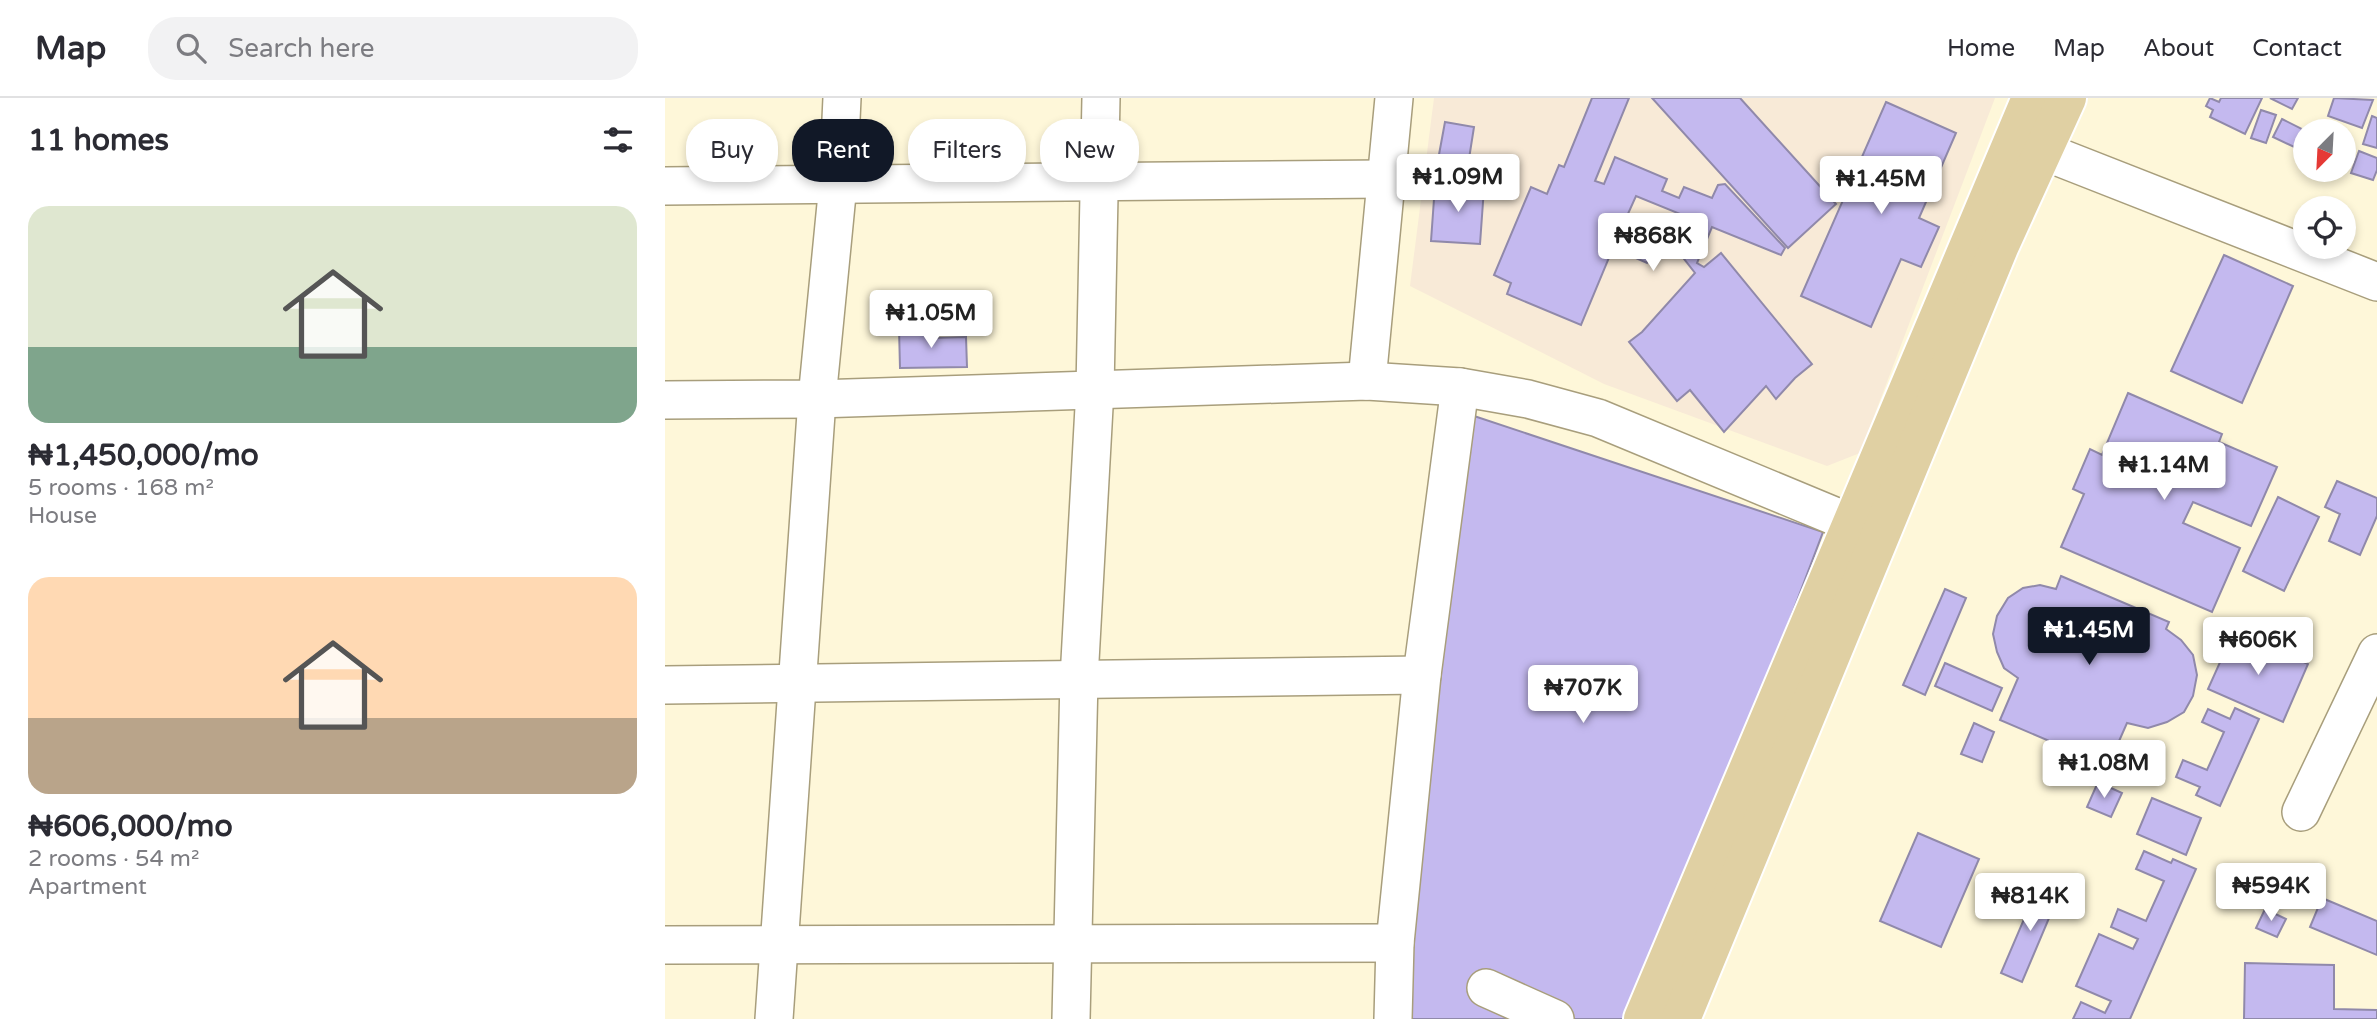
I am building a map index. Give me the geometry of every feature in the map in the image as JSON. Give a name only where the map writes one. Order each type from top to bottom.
[{"type":"main road","points":[[1643,1019],[2031,98]]},
{"type":"main road","points":[[1681,1019],[2000,244],[2067,98]]},
{"type":"street","points":[[773,1019],[817,399],[838,184],[842,98]]},
{"type":"street","points":[[1100,119],[1101,98]]},
{"type":"street","points":[[1367,381],[1394,98]]},
{"type":"street","points":[[2043,151],[2377,282]]},
{"type":"street","points":[[1139,181],[1385,178]]},
{"type":"street","points":[[665,186],[1099,182],[1095,389],[1079,679],[1071,1019]]},
{"type":"street","points":[[665,400],[817,399],[1367,381],[1460,387],[1528,399],[1598,418],[1851,523]]},
{"type":"street","points":[[1393,1019],[1395,943],[1422,675],[1460,387]]},
{"type":"street","points":[[2301,813],[2377,653]]},
{"type":"street","points":[[665,685],[1422,675]]},
{"type":"street","points":[[665,945],[1395,943]]},
{"type":"street","points":[[1486,988],[1555,1019]]},
{"type":"shaded area","points":[[1434,98],[1995,98],[1860,453],[1827,466],[1604,384],[1410,286]]},
{"type":"building","points":[[1592,98],[1629,98],[1595,181],[1604,184],[1615,157],[1667,179],[1662,191],[1679,198],[1684,187],[1712,198],[1718,185],[1725,184],[1785,248],[1781,255],[1712,227],[1697,263],[1704,267],[1721,253],[1812,364],[1776,399],[1766,386],[1724,432],[1690,390],[1677,401],[1629,342],[1642,332],[1695,273],[1681,255],[1695,220],[1636,196],[1627,216],[1661,230],[1647,263],[1613,248],[1581,325],[1507,294],[1511,283],[1494,275],[1531,187],[1547,194],[1559,165],[1564,167]]},
{"type":"building","points":[[1652,98],[1740,98],[1836,204],[1788,248]]},
{"type":"building","points":[[2210,98],[2219,102],[2221,98],[2262,98],[2245,134],[2210,117],[2213,110],[2206,106]]},
{"type":"building","points":[[2270,98],[2298,98],[2292,109]]},
{"type":"building","points":[[2334,98],[2373,100],[2362,128],[2356,126],[2356,119],[2328,116]]},
{"type":"building","points":[[1886,102],[1956,133],[1919,218],[1939,227],[1921,267],[1901,259],[1871,327],[1801,296]]},
{"type":"building","points":[[2261,110],[2276,115],[2266,143],[2251,138]]},
{"type":"building","points":[[2372,116],[2377,118],[2377,148],[2363,144]]},
{"type":"building","points":[[2282,119],[2293,124],[2293,146],[2273,137]]},
{"type":"building","points":[[1445,122],[1474,127],[1468,165],[1438,160]]},
{"type":"building","points":[[2359,151],[2377,158],[2377,170],[2373,180],[2356,175]]},
{"type":"building","points":[[1435,185],[1484,188],[1480,244],[1431,241]]},
{"type":"building","points":[[2224,255],[2293,286],[2242,403],[2171,371]]},
{"type":"building","points":[[899,328],[933,328],[933,338],[966,337],[967,367],[900,368]]},
{"type":"building","points":[[2128,393],[2222,434],[2219,442],[2277,467],[2251,526],[2193,502],[2183,523],[2240,548],[2212,612],[2061,547],[2084,494],[2073,489],[2090,449],[2102,455]]},
{"type":"building","points":[[1471,415],[1823,532],[1639,1019],[1401,1019],[1407,939]]},
{"type":"building","points":[[2337,481],[2377,498],[2377,516],[2360,555],[2329,541],[2340,514],[2325,507]]},
{"type":"building","points":[[2278,497],[2319,517],[2284,591],[2243,571]]},
{"type":"building","points":[[2061,576],[2169,622],[2166,629],[2181,640],[2193,655],[2197,675],[2193,696],[2184,712],[2167,722],[2148,728],[2127,723],[2108,766],[2000,720],[2018,678],[2004,668],[1997,652],[1993,634],[1997,616],[2008,598],[2023,588],[2040,585],[2056,589]]},
{"type":"building","points":[[1945,589],[1966,598],[1925,695],[1903,685]]},
{"type":"building","points":[[2234,631],[2308,664],[2283,722],[2208,689]]},
{"type":"building","points":[[1945,663],[2002,688],[1992,711],[1935,686]]},
{"type":"building","points":[[2235,708],[2259,719],[2220,806],[2196,795],[2200,787],[2176,777],[2183,760],[2207,770],[2224,732],[2202,722],[2208,709],[2230,719]]},
{"type":"building","points":[[1974,723],[1994,732],[1982,762],[1961,754]]},
{"type":"building","points":[[2098,782],[2122,793],[2111,817],[2087,807]]},
{"type":"building","points":[[2152,798],[2201,818],[2186,855],[2137,834]]},
{"type":"building","points":[[1918,833],[1979,859],[1941,947],[1880,921]]},
{"type":"building","points":[[2144,851],[2171,863],[2173,859],[2196,869],[2130,1019],[2073,1019],[2081,1002],[2105,1013],[2111,1001],[2076,986],[2099,934],[2133,949],[2138,939],[2111,927],[2118,909],[2146,921],[2164,881],[2136,869]]},
{"type":"building","points":[[2039,884],[2060,892],[2022,982],[2001,973]]},
{"type":"building","points":[[2322,898],[2377,921],[2377,955],[2310,927]]},
{"type":"building","points":[[2265,909],[2286,919],[2277,937],[2256,928]]},
{"type":"building","points":[[2245,963],[2334,965],[2334,1009],[2377,1010],[2377,1019],[2244,1019]]}]
